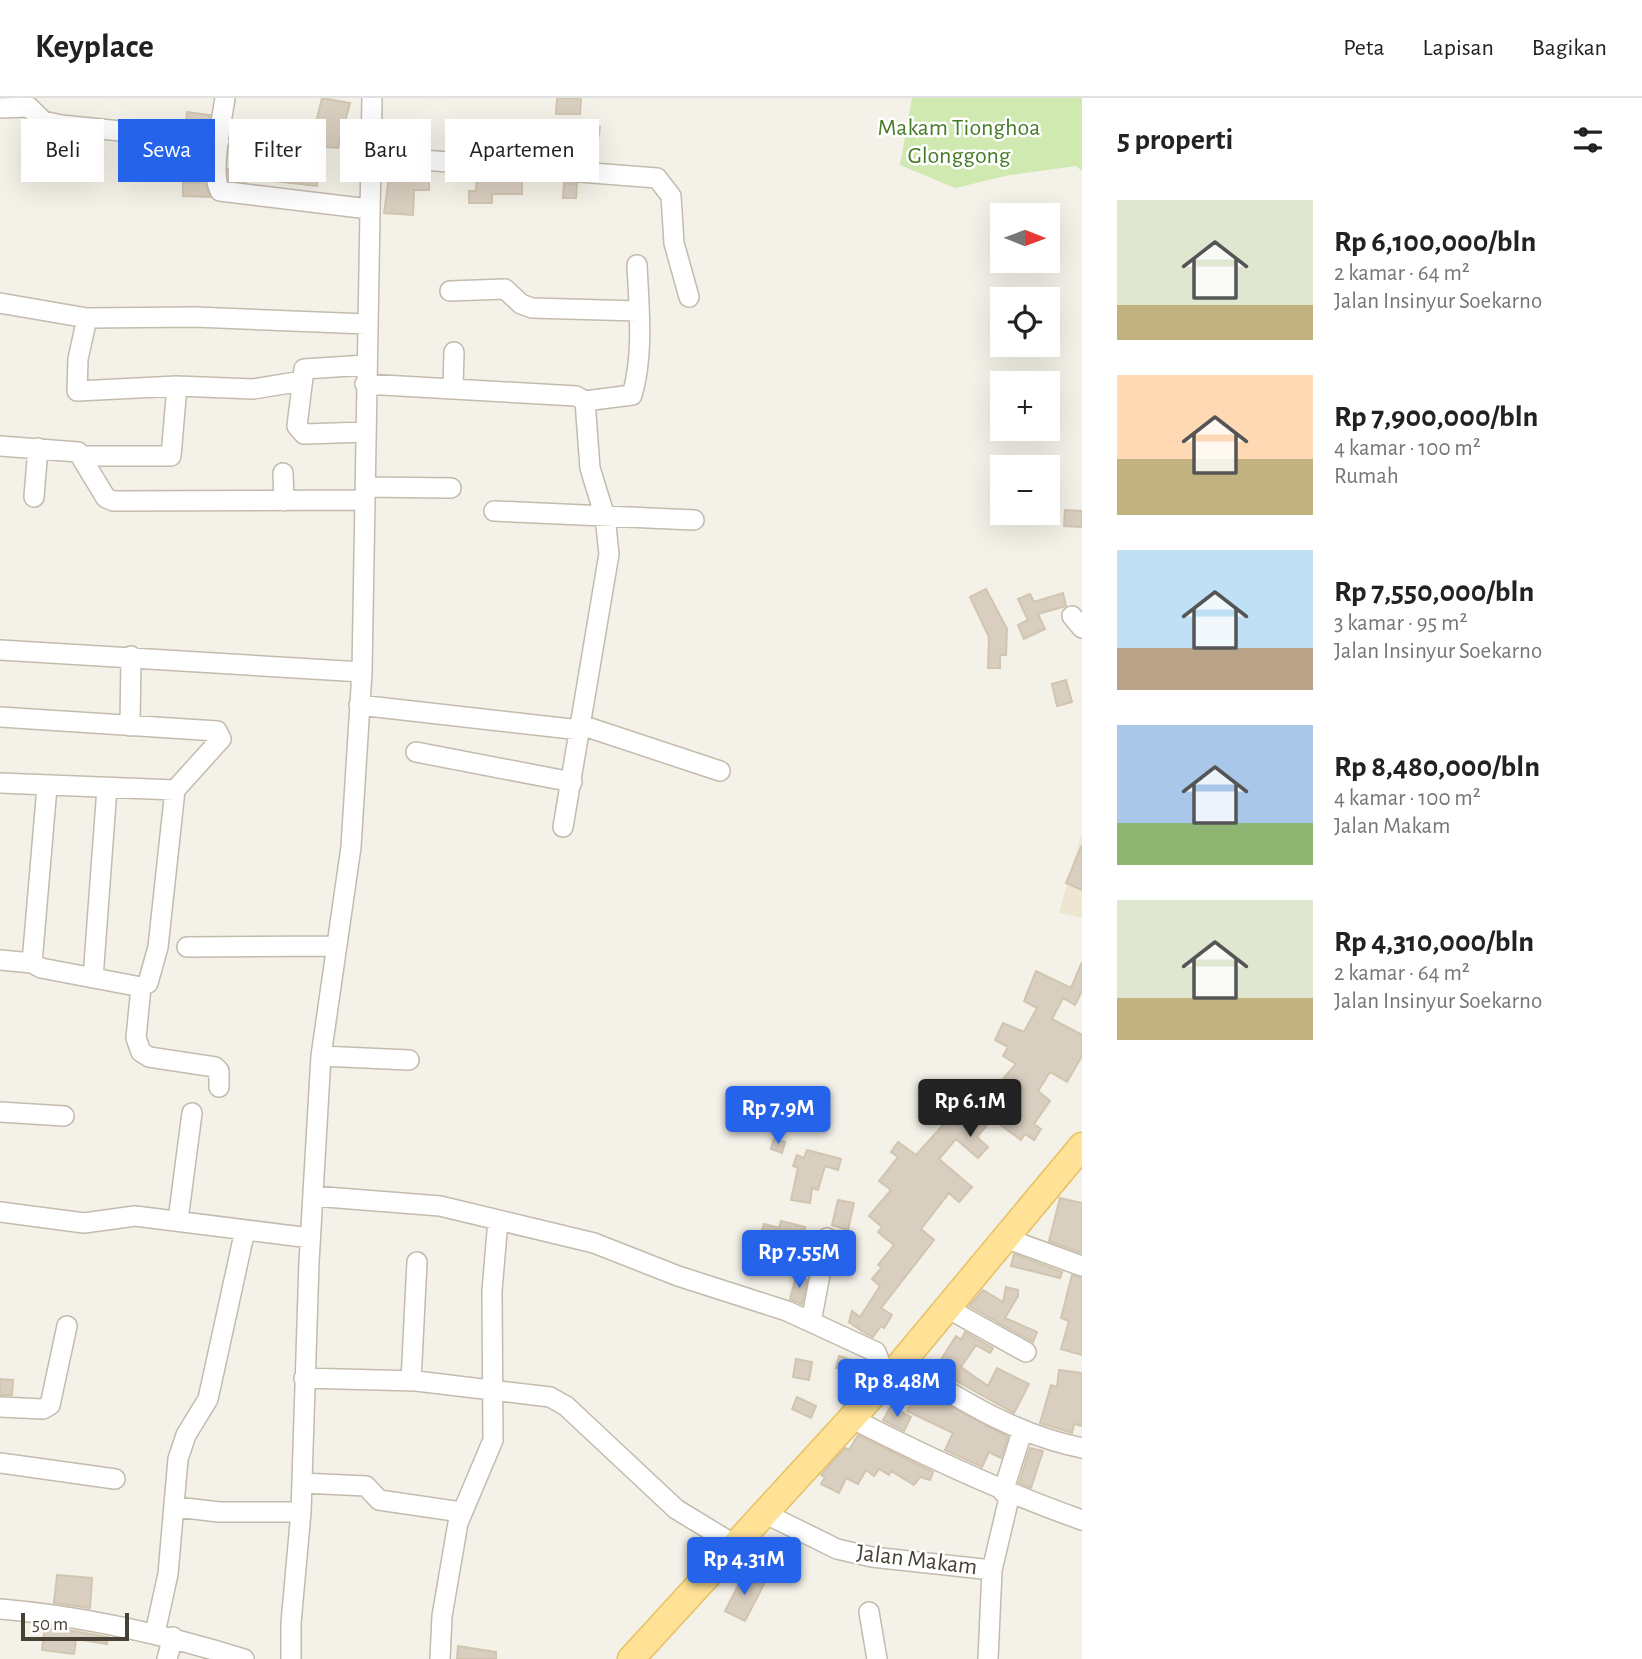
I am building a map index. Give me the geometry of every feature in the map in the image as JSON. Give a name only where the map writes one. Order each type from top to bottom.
[{"type":"main road","points":[[631,1659],[877,1391],[1082,1146]]},
{"type":"street","points":[[225,98],[217,184],[225,193],[369,209]]},
{"type":"street","points":[[372,98],[372,119]]},
{"type":"street","points":[[0,108],[29,103],[43,121],[61,125],[219,141]]},
{"type":"street","points":[[431,161],[657,178],[671,196],[674,243],[689,297]]},
{"type":"street","points":[[291,1659],[291,1623],[301,1512],[310,1238],[321,1056],[354,814],[362,672],[370,182]]},
{"type":"street","points":[[365,432],[302,433],[297,426],[304,369],[366,374],[453,388],[576,396],[585,401],[632,395],[636,375],[639,311],[637,265]]},
{"type":"street","points":[[450,290],[505,289],[521,304],[532,308],[639,311]]},
{"type":"street","points":[[0,303],[88,318],[195,317],[367,324]]},
{"type":"street","points":[[88,318],[78,359],[76,391],[177,386],[253,389],[302,381]]},
{"type":"street","points":[[453,388],[454,352]]},
{"type":"street","points":[[0,446],[72,451],[82,456],[171,457],[177,386]]},
{"type":"street","points":[[563,827],[609,555],[605,517],[590,468],[585,401]]},
{"type":"street","points":[[34,497],[38,448]]},
{"type":"street","points":[[82,456],[109,500],[284,501],[451,488]]},
{"type":"street","points":[[283,473],[284,501]]},
{"type":"street","points":[[495,511],[694,520]]},
{"type":"street","points":[[0,650],[362,672]]},
{"type":"street","points":[[130,726],[131,656]]},
{"type":"street","points":[[359,705],[581,727],[720,771]]},
{"type":"street","points":[[0,717],[211,731],[220,735],[218,744],[175,790],[158,947],[148,983],[141,987],[41,968],[32,963],[0,960]]},
{"type":"street","points":[[416,752],[572,782]]},
{"type":"street","points":[[0,783],[47,787],[175,790]]},
{"type":"street","points":[[32,963],[47,787]]},
{"type":"street","points":[[93,978],[107,788]]},
{"type":"street","points":[[187,947],[335,946]]},
{"type":"street","points":[[141,987],[136,1038],[141,1052],[149,1057],[215,1067],[219,1071],[219,1087]]},
{"type":"street","points":[[321,1056],[408,1060]]},
{"type":"street","points":[[0,1112],[64,1116]]},
{"type":"street","points":[[178,1220],[192,1113]]},
{"type":"street","points":[[313,1196],[440,1206],[594,1243],[678,1276],[758,1300],[876,1352],[882,1368],[877,1391]]},
{"type":"street","points":[[0,1212],[84,1223],[135,1216],[310,1238]]},
{"type":"street","points":[[440,1659],[442,1616],[461,1512],[492,1446],[492,1291],[498,1220]]},
{"type":"street","points":[[167,1659],[164,1635],[178,1459],[187,1435],[208,1399],[245,1230]]},
{"type":"street","points":[[811,1322],[827,1238]]},
{"type":"street","points":[[1005,1238],[1082,1266]]},
{"type":"street","points":[[411,1381],[417,1262]]},
{"type":"street","points":[[947,1308],[1026,1352]]},
{"type":"street","points":[[0,1407],[43,1409],[50,1405],[67,1326]]},
{"type":"street","points":[[901,1363],[990,1417],[1022,1432],[1082,1448]]},
{"type":"street","points":[[304,1378],[411,1381],[492,1393],[550,1397],[566,1406],[676,1509],[735,1545]]},
{"type":"street","points":[[852,1418],[942,1465],[1007,1493],[1082,1520]]},
{"type":"street","name":"Jalan Makam","points":[[988,1659],[992,1570],[1022,1432]]},
{"type":"street","points":[[0,1463],[115,1479]]},
{"type":"street","points":[[302,1483],[366,1486],[379,1500],[461,1512]]},
{"type":"street","points":[[176,1507],[219,1512],[301,1512]]},
{"type":"street","name":"Jalan Makam","points":[[766,1514],[837,1549],[872,1557],[992,1570]]},
{"type":"street","points":[[0,1609],[69,1615],[164,1635],[244,1659]]},
{"type":"street","points":[[869,1612],[877,1659]]},
{"type":"shaded area","points":[[1082,832],[1082,918],[1059,913]]},
{"type":"green space","name":"Makam Tionghoa Glonggong","points":[[912,98],[1082,98],[1082,171],[1076,166],[1010,175],[955,188],[900,165]]},
{"type":"building","points":[[322,98],[350,103],[346,119],[340,119],[338,148],[326,147],[326,119],[317,119]]},
{"type":"building","points":[[557,98],[581,98],[580,114],[556,114]]},
{"type":"building","points":[[187,112],[210,115],[209,119],[186,119]]},
{"type":"building","points":[[282,182],[317,182],[317,186]]},
{"type":"building","points":[[388,182],[429,182],[429,190],[414,190],[413,215],[384,213]]},
{"type":"building","points":[[477,182],[522,182],[522,194],[492,194],[492,203],[469,203],[469,191],[476,191]]},
{"type":"building","points":[[183,183],[205,183],[210,197],[183,196]]},
{"type":"building","points":[[564,183],[577,184],[576,198],[563,198]]},
{"type":"building","points":[[1065,510],[1082,511],[1082,527],[1064,526]]},
{"type":"building","points":[[986,589],[1007,629],[1006,655],[1000,655],[1000,668],[988,668],[989,637],[970,597]]},
{"type":"building","points":[[1063,593],[1066,606],[1038,614],[1045,629],[1024,639],[1018,625],[1028,620],[1018,599],[1030,594],[1034,602]]},
{"type":"building","points":[[1066,680],[1072,702],[1057,706],[1052,684]]},
{"type":"building","points":[[1082,845],[1082,890],[1066,883]]},
{"type":"building","points":[[1082,962],[1082,991],[1075,1005],[1063,998],[1052,1019],[1082,1035],[1082,1056],[1067,1082],[1050,1072],[1038,1091],[1050,1101],[1034,1124],[1041,1129],[1034,1140],[1025,1134],[1021,1140],[992,1119],[977,1137],[988,1147],[978,1158],[956,1139],[939,1159],[972,1187],[959,1202],[949,1193],[921,1229],[934,1240],[881,1308],[892,1315],[884,1328],[881,1326],[873,1337],[863,1332],[849,1322],[852,1311],[860,1317],[880,1286],[872,1279],[882,1267],[878,1265],[894,1245],[878,1232],[882,1227],[869,1216],[891,1190],[879,1181],[898,1157],[891,1152],[898,1142],[916,1155],[971,1094],[993,1109],[1010,1085],[1003,1079],[1016,1064],[1003,1056],[1008,1047],[995,1040],[1003,1023],[1024,1032],[1037,1008],[1024,1001],[1036,971],[1071,988]]},
{"type":"building","points":[[774,1139],[785,1142],[782,1153],[771,1149]]},
{"type":"building","points":[[807,1150],[841,1159],[838,1170],[825,1166],[818,1190],[812,1188],[810,1203],[791,1200],[798,1168],[793,1166],[797,1155],[804,1158]]},
{"type":"building","points":[[1060,1198],[1082,1203],[1082,1253],[1049,1241]]},
{"type":"building","points":[[838,1200],[854,1203],[848,1230],[832,1225]]},
{"type":"building","points":[[781,1221],[805,1227],[801,1249],[759,1240],[764,1224],[779,1228]]},
{"type":"building","points":[[1014,1254],[1062,1272],[1060,1278],[1011,1266]]},
{"type":"building","points":[[835,1259],[848,1263],[844,1274],[833,1271]]},
{"type":"building","points":[[1072,1275],[1082,1278],[1082,1355],[1061,1349],[1069,1321],[1061,1318]]},
{"type":"building","points":[[796,1277],[807,1280],[802,1304],[790,1299]]},
{"type":"building","points":[[1006,1287],[1018,1290],[1018,1296],[1005,1318],[1037,1332],[1033,1342],[969,1306],[983,1290],[1003,1302]]},
{"type":"building","points":[[965,1332],[993,1348],[990,1353],[976,1345],[961,1367],[988,1386],[997,1368],[1029,1384],[1014,1413],[935,1369],[956,1336],[961,1340]]},
{"type":"building","points":[[839,1356],[855,1361],[852,1372],[836,1368]]},
{"type":"building","points":[[796,1359],[812,1362],[809,1380],[793,1377]]},
{"type":"building","points":[[1059,1370],[1082,1373],[1082,1426],[1074,1424],[1072,1433],[1040,1423],[1051,1385],[1057,1387]]},
{"type":"building","points":[[0,1379],[13,1380],[12,1395],[0,1395]]},
{"type":"building","points":[[920,1389],[1008,1437],[1001,1458],[989,1452],[982,1467],[945,1450],[953,1433],[907,1411]]},
{"type":"building","points":[[797,1397],[816,1406],[811,1418],[792,1409]]},
{"type":"building","points":[[891,1406],[911,1417],[904,1431],[883,1420]]},
{"type":"building","points":[[858,1435],[933,1472],[930,1480],[920,1477],[914,1485],[891,1471],[889,1475],[879,1469],[874,1476],[866,1470],[858,1484],[846,1478],[839,1493],[821,1484],[825,1477],[821,1475],[845,1448],[849,1450]]},
{"type":"building","points":[[1030,1448],[1043,1451],[1031,1488],[1019,1483]]},
{"type":"building","points":[[744,1574],[764,1584],[745,1621],[725,1611]]},
{"type":"building","points":[[57,1575],[92,1578],[90,1608],[54,1603]]},
{"type":"building","points":[[45,1626],[108,1637],[107,1644],[76,1639],[74,1654],[42,1650]]},
{"type":"building","points":[[458,1646],[496,1652],[496,1659],[457,1659]]}]
